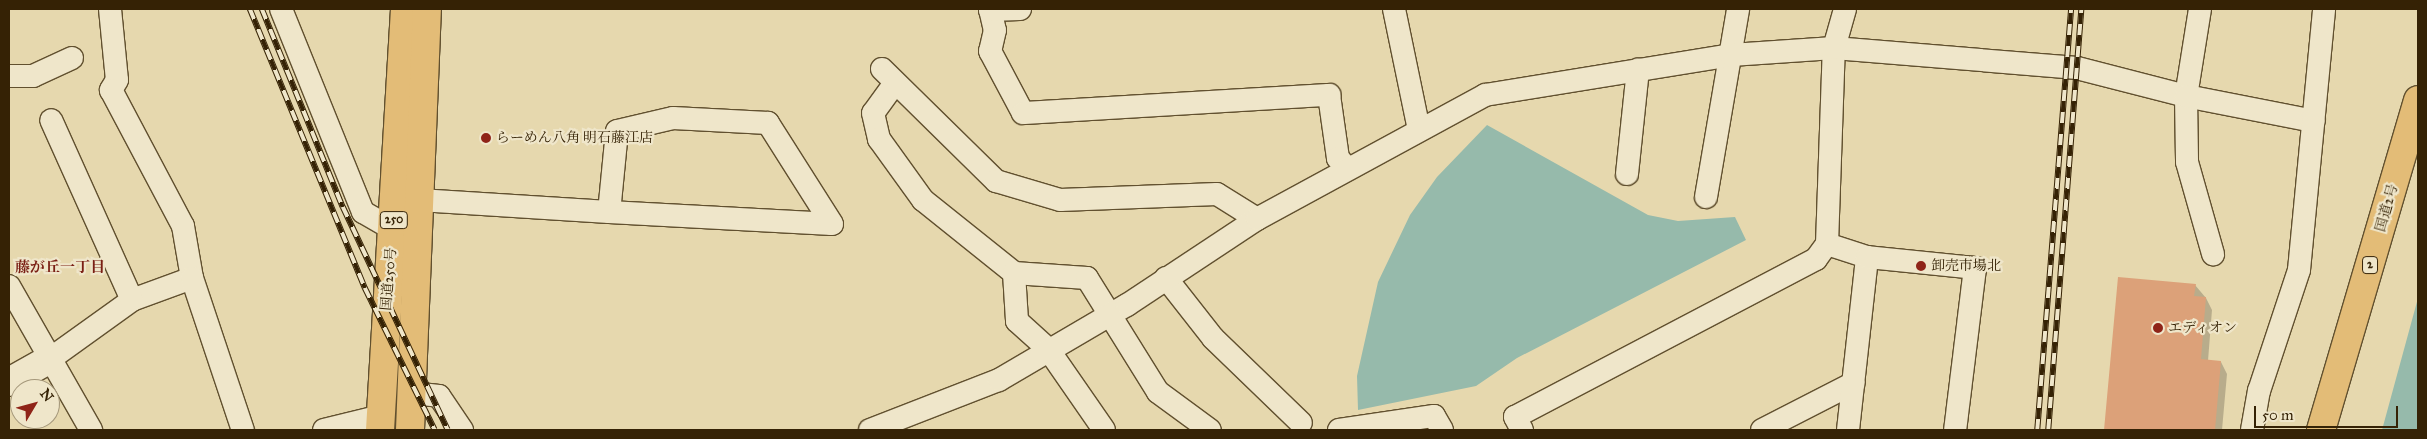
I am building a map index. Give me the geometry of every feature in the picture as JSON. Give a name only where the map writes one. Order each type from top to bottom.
[{"type":"highway","name":"国道250号","points":[[381,423],[406,9]]},
{"type":"highway","name":"国道250号","points":[[410,430],[428,9]]},
{"type":"highway","name":"国道2号","points":[[2322,430],[2418,100]]},
{"type":"street","points":[[110,9],[117,80],[111,90],[182,226],[192,278],[243,430]]},
{"type":"street","points":[[281,9],[363,212],[394,229]]},
{"type":"street","points":[[1020,9],[990,9],[995,30],[990,51],[1023,113],[1328,95],[1338,158],[1348,168]]},
{"type":"street","points":[[1394,9],[1419,130]]},
{"type":"street","points":[[1706,197],[1738,9]]},
{"type":"street","points":[[1522,430],[1515,417],[1816,259],[1827,244],[1834,48],[1845,9]]},
{"type":"street","points":[[2200,9],[2186,96],[2186,162],[2213,254]]},
{"type":"street","points":[[2252,430],[2259,390],[2300,270],[2324,9]]},
{"type":"street","points":[[870,430],[999,380],[1048,349],[1110,314],[1257,219],[1485,95],[1731,55],[1834,48],[2077,68],[2186,96],[2314,121]]},
{"type":"street","points":[[9,76],[34,76],[72,58]]},
{"type":"street","points":[[1627,174],[1638,70]]},
{"type":"street","points":[[1210,430],[1158,392],[1087,278],[1014,273],[923,200],[879,139],[873,113],[888,76],[996,181],[1060,200],[1217,194],[1257,219]]},
{"type":"street","points":[[419,200],[609,212],[832,224],[768,123],[673,118],[617,130],[609,212]]},
{"type":"street","points":[[51,120],[132,300]]},
{"type":"street","points":[[1827,244],[1867,257],[1975,268],[1955,430]]},
{"type":"street","points":[[1848,430],[1867,257]]},
{"type":"street","points":[[1014,273],[1017,321],[1048,349],[1104,430]]},
{"type":"street","points":[[9,382],[50,359],[132,300],[192,278]]},
{"type":"street","points":[[1166,278],[1213,338],[1301,423]]},
{"type":"street","points":[[9,286],[91,430]]},
{"type":"street","points":[[1762,430],[1854,383]]},
{"type":"street","points":[[412,393],[439,396],[462,430]]},
{"type":"street","points":[[1339,430],[1434,416],[1442,430]]},
{"type":"street","points":[[324,430],[381,423]]},
{"type":"shaded area","points":[[1487,125],[1648,215],[1678,221],[1735,217],[1746,240],[1517,358],[1476,386],[1358,410],[1357,376],[1378,282],[1410,215],[1437,177]]},
{"type":"shaded area","points":[[2418,298],[2418,430],[2382,430]]},
{"type":"building","name":"エディオン","points":[[2118,277],[2196,284],[2194,296],[2206,297],[2201,359],[2221,361],[2215,430],[2104,430]]},
{"type":"railway","points":[[250,9],[365,288],[435,430]]},
{"type":"railway","points":[[262,9],[343,207],[448,430]]},
{"type":"railway","points":[[2037,430],[2071,9]]},
{"type":"railway","points":[[2048,430],[2081,9]]},
{"type":"place","name":"らーめん八角 明石藤江店","points":[[486,138]]},
{"type":"place","name":"卸売市場北","points":[[1921,266]]},
{"type":"place","name":"エディオン","points":[[2158,328]]},
{"type":"district","name":"藤が丘一丁目","points":[[60,268]]}]
